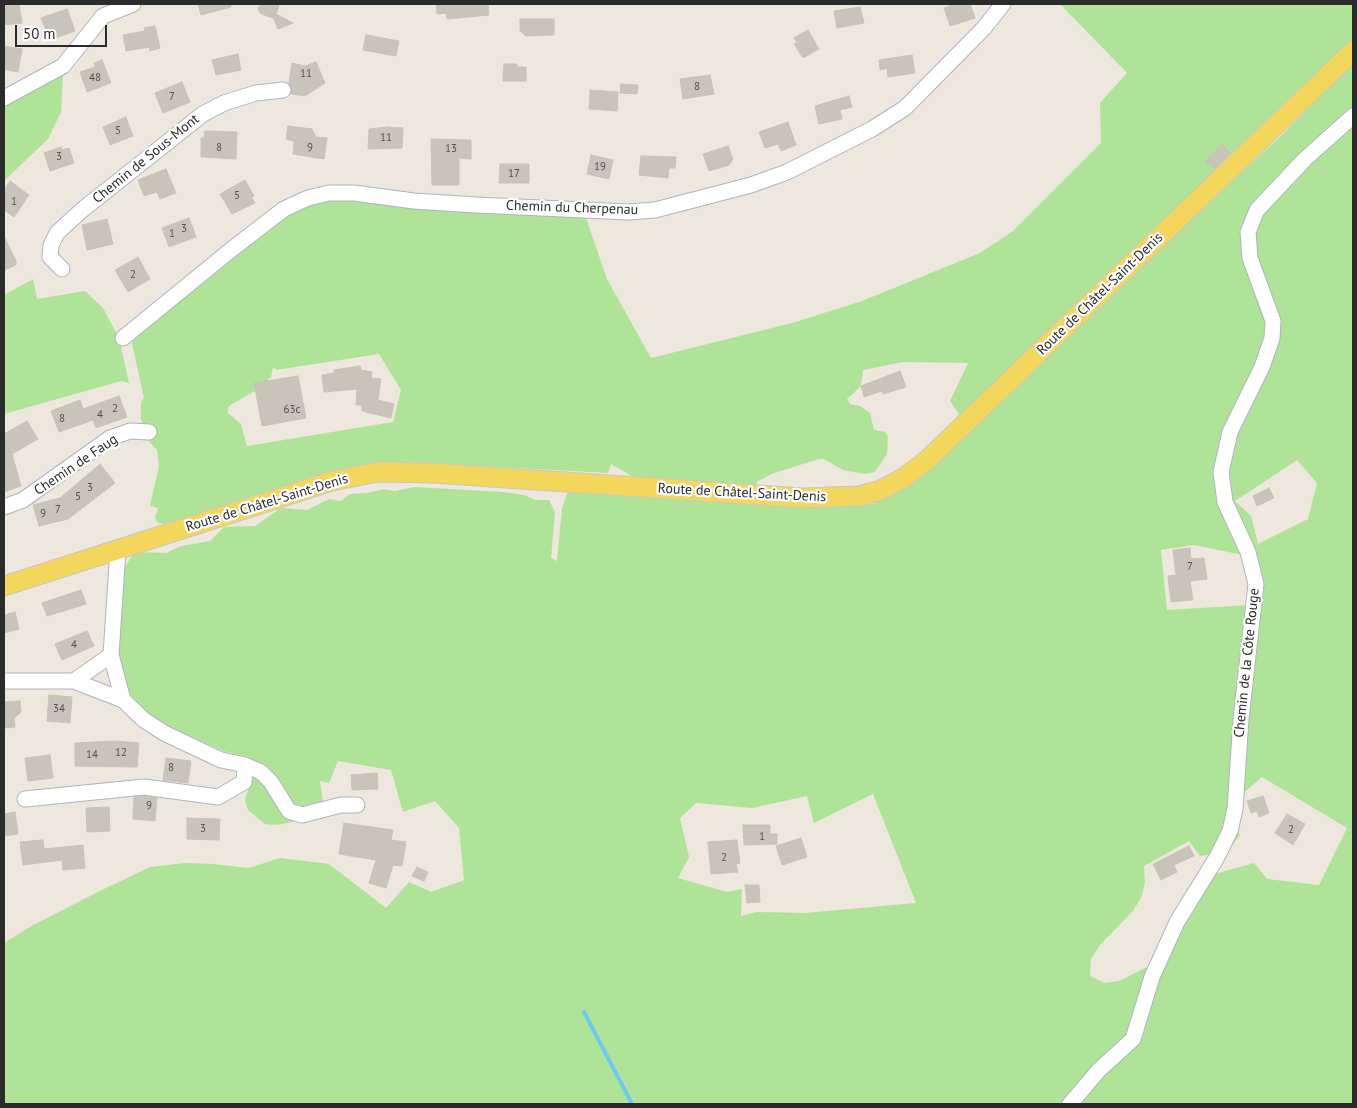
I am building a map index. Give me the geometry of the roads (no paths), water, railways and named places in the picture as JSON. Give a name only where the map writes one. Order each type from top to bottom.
[{"type":"main road","name":"Route de Châtel-Saint-Denis","points":[[4,586],[332,481],[378,472],[432,473],[803,498],[859,496],[881,490],[905,477],[927,460],[1353,52]]},
{"type":"street","points":[[4,98],[63,66],[104,10],[133,4]]},
{"type":"street","name":"Chemin du Cherpenau","points":[[124,338],[284,209],[308,198],[328,193],[354,193],[414,201],[628,212],[655,210],[725,192],[787,172],[872,129],[905,108],[984,28],[1003,4]]},
{"type":"street","name":"Chemin de Sous-Mont","points":[[62,269],[50,257],[51,245],[57,234],[90,204],[203,114],[224,103],[256,93],[283,90]]},
{"type":"street","name":"Chemin de la Côte Rouge","points":[[1070,1104],[1099,1070],[1133,1039],[1152,977],[1177,922],[1230,831],[1235,809],[1241,719],[1256,584],[1248,552],[1224,502],[1221,472],[1230,432],[1262,367],[1272,338],[1273,321],[1250,258],[1248,232],[1257,210],[1305,159],[1353,116]]},
{"type":"street","name":"Chemin de Faug","points":[[4,507],[23,500],[110,438],[130,430],[149,432]]},
{"type":"street","points":[[118,550],[111,655],[123,700]]},
{"type":"street","points":[[74,681],[111,655]]},
{"type":"street","points":[[4,681],[74,681],[123,700],[144,720],[164,733],[221,760],[245,765],[261,772],[271,782],[289,811],[302,815],[341,805],[357,805]]},
{"type":"street","points":[[25,799],[144,787],[218,797],[244,782],[245,765]]},
{"type":"waterway","points":[[584,1012],[632,1104]]}]
